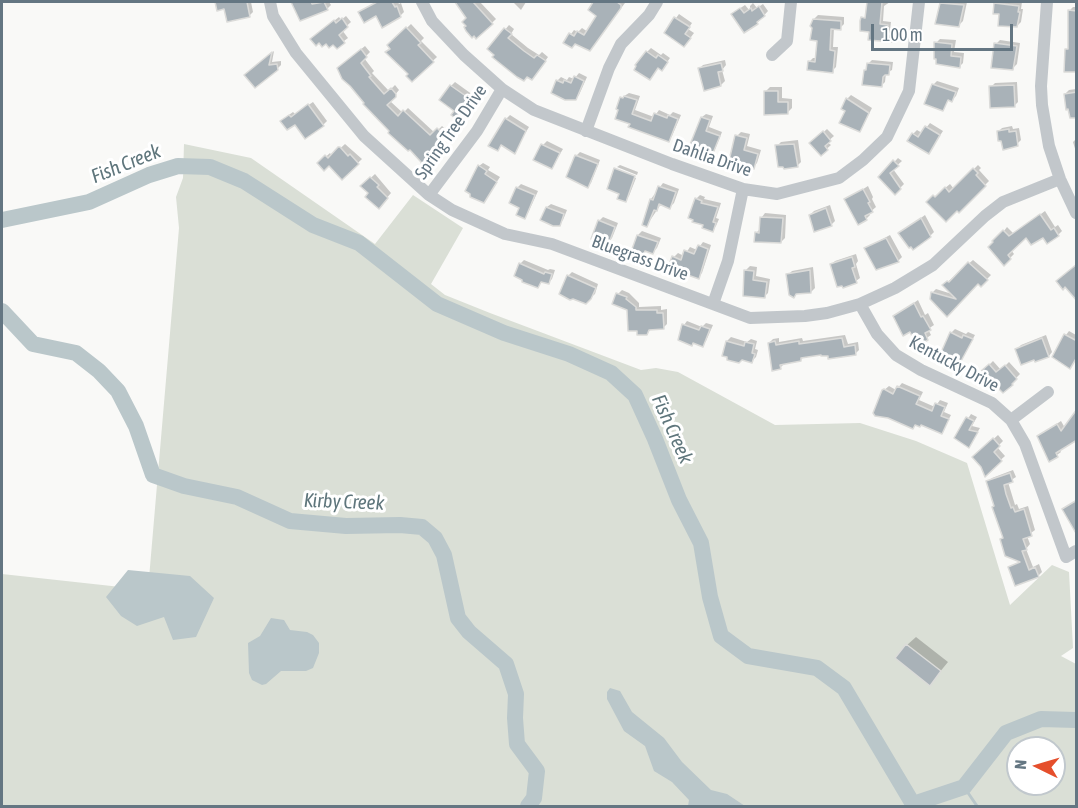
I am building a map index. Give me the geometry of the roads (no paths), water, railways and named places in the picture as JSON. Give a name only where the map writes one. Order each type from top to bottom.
[{"type":"street","name":"Bluegrass Drive","points":[[270,2],[273,15],[296,53],[364,136],[429,195],[452,210],[505,234],[552,244],[750,318],[827,313],[860,304],[895,288],[933,265],[1003,202],[1060,179]]},
{"type":"street","name":"Dahlia Drive","points":[[422,2],[432,21],[464,55],[502,89],[534,110],[743,189],[777,194],[838,178],[863,160],[887,137],[909,91],[919,2]]},
{"type":"street","points":[[586,131],[609,68],[621,44],[649,15],[657,2]]},
{"type":"street","points":[[772,55],[788,41],[791,2]]},
{"type":"street","points":[[1047,2],[1041,86],[1042,105],[1049,146],[1060,179],[1077,213]]},
{"type":"street","name":"Spring Tree Drive","points":[[429,195],[477,131],[502,89]]},
{"type":"street","points":[[713,304],[729,261],[743,189]]},
{"type":"street","name":"Kentucky Drive","points":[[860,304],[877,334],[896,355],[921,370],[992,403],[1011,420],[1025,444],[1071,554]]},
{"type":"street","points":[[1011,420],[1048,392]]},
{"type":"waterway","name":"Fish Creek","points":[[2,220],[89,202],[149,175],[178,166],[210,167],[244,181],[313,225],[359,243],[437,304],[504,333],[569,354],[611,373],[635,395],[679,500],[701,543],[710,597],[721,636],[748,656],[817,668],[844,688],[913,804],[964,787],[1006,733],[1041,719],[1076,720]]},
{"type":"waterway","name":"Kirby Creek","points":[[2,311],[33,344],[76,353],[99,371],[118,391],[136,426],[153,475],[184,486],[237,497],[290,521],[346,526],[422,527],[435,538],[444,555],[458,618],[469,632],[506,664],[516,694],[517,744],[537,771],[534,798],[528,806]]},
{"type":"waterway","points":[[964,787],[977,806]]}]
